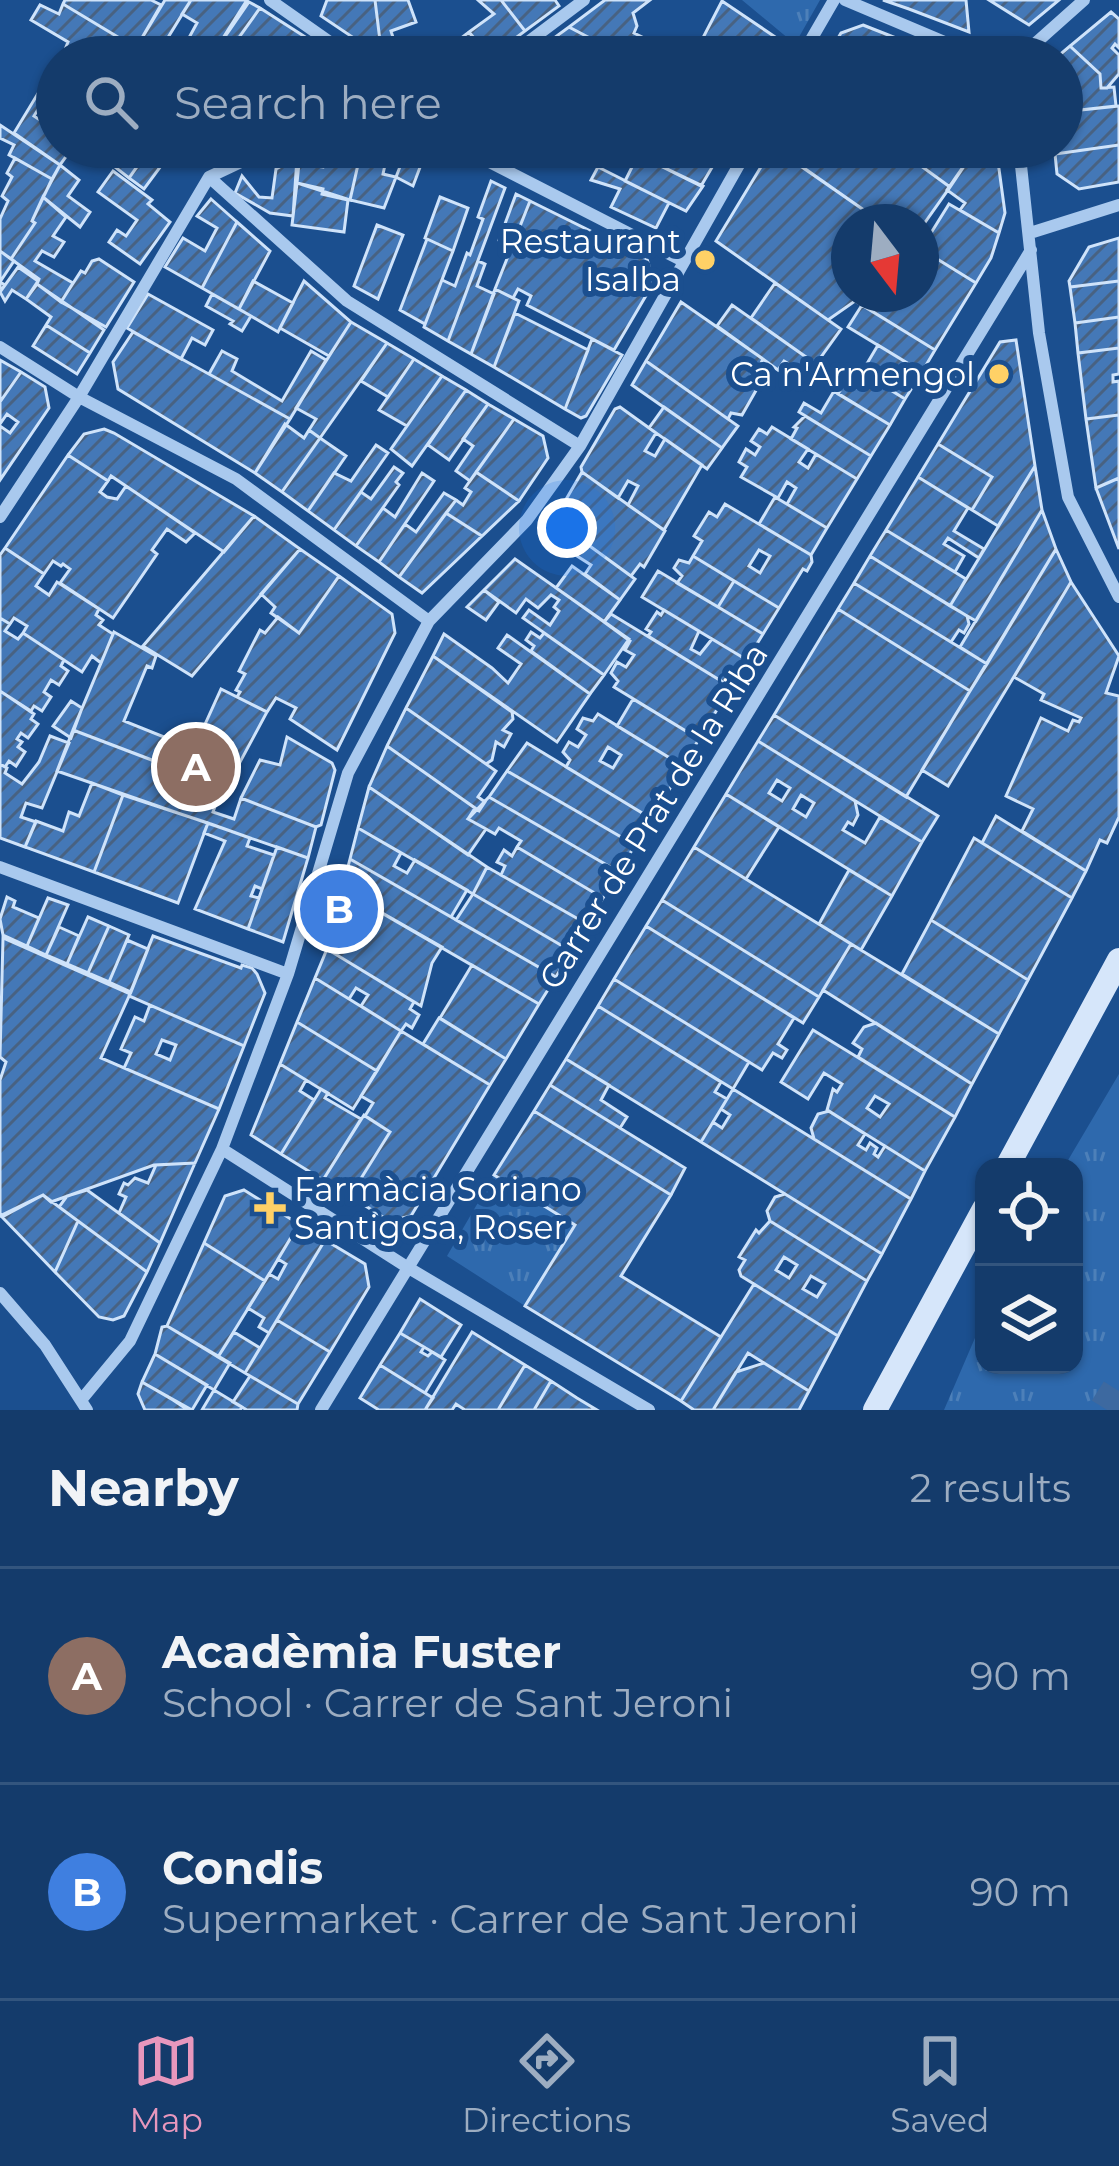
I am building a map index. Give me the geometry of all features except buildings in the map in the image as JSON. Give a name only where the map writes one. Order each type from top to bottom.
[{"type":"street","points":[[270,0],[321,36]]},
{"type":"street","points":[[536,36],[584,0]]},
{"type":"street","points":[[813,36],[834,0]]},
{"type":"street","points":[[844,0],[930,36]]},
{"type":"street","points":[[1044,36],[1084,0]]},
{"type":"street","points":[[0,517],[79,397],[209,177],[230,168]]},
{"type":"street","points":[[501,168],[683,261]]},
{"type":"street","points":[[0,1293],[45,1346],[84,1405],[130,1341],[222,1149],[288,974],[348,773],[429,621],[527,520],[580,446],[737,168]]},
{"type":"street","points":[[1021,168],[1039,333],[1068,497],[1119,597]]},
{"type":"street","points":[[209,177],[347,301],[580,446]]},
{"type":"street","points":[[1030,233],[1119,205]]},
{"type":"street","name":"Carrer de Prat de la Riba","points":[[321,1410],[1031,250]]},
{"type":"street","points":[[0,347],[79,397],[236,479],[429,621]]},
{"type":"street","points":[[0,867],[288,974]]},
{"type":"street","points":[[1012,1158],[1119,960]]},
{"type":"street","points":[[222,1149],[407,1267],[649,1410]]},
{"type":"street","points":[[875,1410],[975,1226]]},
{"type":"green space","points":[[742,0],[820,0],[800,36],[785,36]]},
{"type":"green space","points":[[1119,1074],[1119,1410],[944,1410],[975,1338],[975,1374],[1083,1374],[1083,1158],[1069,1158]]},
{"type":"green space","points":[[494,1175],[575,1225],[525,1306],[447,1256]]},
{"type":"tunnel","points":[[1107,1410],[1119,1391]]},
{"type":"place","name":"Restaurant Isalba","points":[[705,260]]},
{"type":"place","name":"Ca n'Armengol","points":[[999,374]]},
{"type":"place","name":"Acadèmia Fuster","points":[[196,767]]},
{"type":"place","name":"Condis","points":[[339,909]]},
{"type":"place","name":"Farmàcia Soriano Santigosa, Roser","points":[[270,1208]]}]
